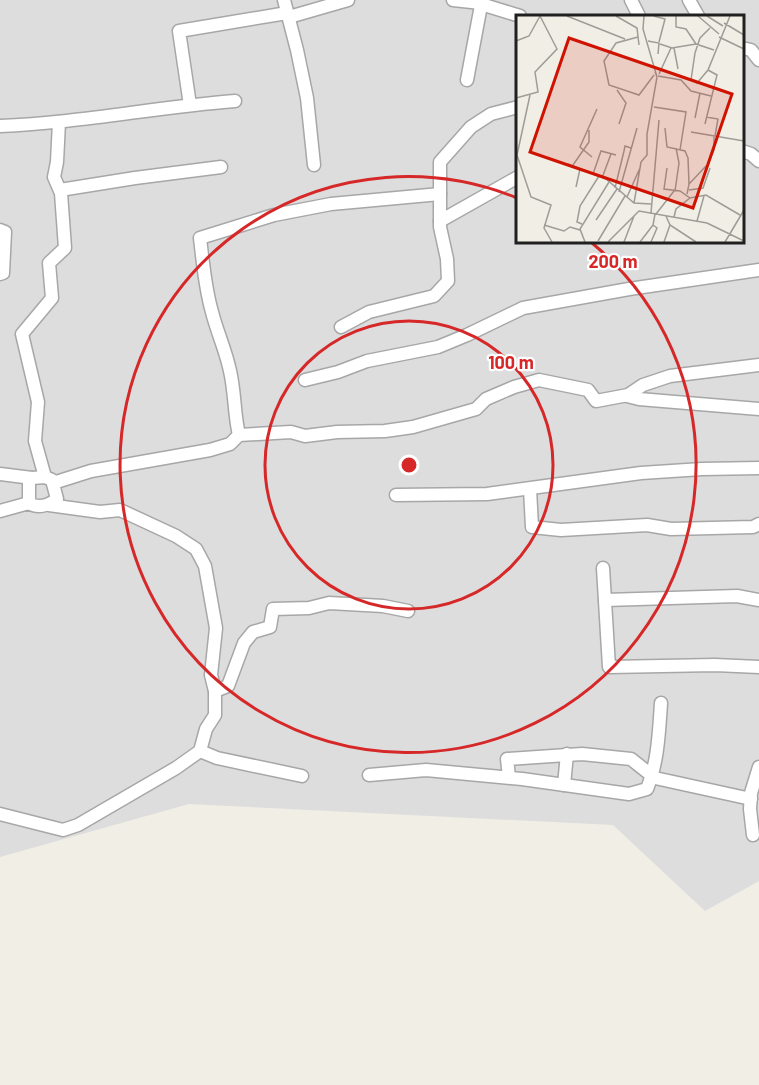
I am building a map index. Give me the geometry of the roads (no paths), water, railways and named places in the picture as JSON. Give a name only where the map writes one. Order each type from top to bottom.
[{"type":"street","points":[[284,0],[307,98],[314,165]]},
{"type":"street","points":[[190,105],[179,31],[288,15],[348,0]]},
{"type":"street","points":[[453,0],[481,2],[517,15]]},
{"type":"street","points":[[631,0],[638,15]]},
{"type":"street","points":[[689,0],[697,15]]},
{"type":"street","points":[[467,80],[481,2]]},
{"type":"street","points":[[744,48],[751,50],[759,60]]},
{"type":"street","points":[[0,126],[59,122],[235,101]]},
{"type":"street","points":[[341,327],[369,312],[434,296],[448,280],[447,259],[440,221],[440,162],[471,127],[491,114],[516,108]]},
{"type":"street","points":[[50,505],[57,499],[43,480],[35,441],[38,402],[22,334],[52,298],[49,263],[65,248],[60,190],[54,177],[59,122]]},
{"type":"street","points":[[744,152],[759,161]]},
{"type":"street","points":[[60,190],[221,167]]},
{"type":"street","points":[[440,221],[516,178]]},
{"type":"street","points":[[239,435],[235,419],[234,388],[205,283],[200,238],[274,215],[331,204],[440,194]]},
{"type":"street","points":[[0,230],[5,232],[3,273],[0,274]]},
{"type":"street","points":[[305,380],[338,372],[367,361],[438,347],[531,306],[759,270]]},
{"type":"street","points":[[627,396],[644,385],[670,376],[759,365]]},
{"type":"street","points":[[29,503],[29,482],[210,450],[230,444],[239,435],[291,432],[305,436],[413,427],[476,409],[486,399],[514,387],[539,380],[588,390],[596,401],[627,396],[759,409]]},
{"type":"street","points":[[396,495],[487,494],[641,473],[759,468]]},
{"type":"street","points":[[0,474],[43,480]]},
{"type":"street","points":[[530,489],[532,527],[561,530],[647,525],[670,529],[753,527],[759,524]]},
{"type":"street","points":[[0,510],[29,503],[34,506],[50,505],[100,512],[120,510],[176,536],[196,549],[205,566],[216,628],[211,675],[215,691],[215,715],[206,729],[200,751],[176,768],[78,825],[63,830],[0,814]]},
{"type":"street","points":[[603,568],[609,667],[715,665],[759,667]]},
{"type":"street","points":[[605,600],[737,596],[759,600]]},
{"type":"street","points":[[215,691],[228,686],[244,643],[253,632],[270,627],[273,609],[309,608],[329,603],[383,606],[408,611]]},
{"type":"street","points":[[369,775],[426,770],[508,777],[630,794],[647,789],[652,776],[661,703]]},
{"type":"street","points":[[200,751],[217,758],[302,777]]},
{"type":"street","points":[[564,785],[567,754]]},
{"type":"street","points":[[508,777],[507,759],[582,754],[631,759],[652,776],[690,787],[750,799]]},
{"type":"street","points":[[753,835],[750,799],[759,767]]}]
